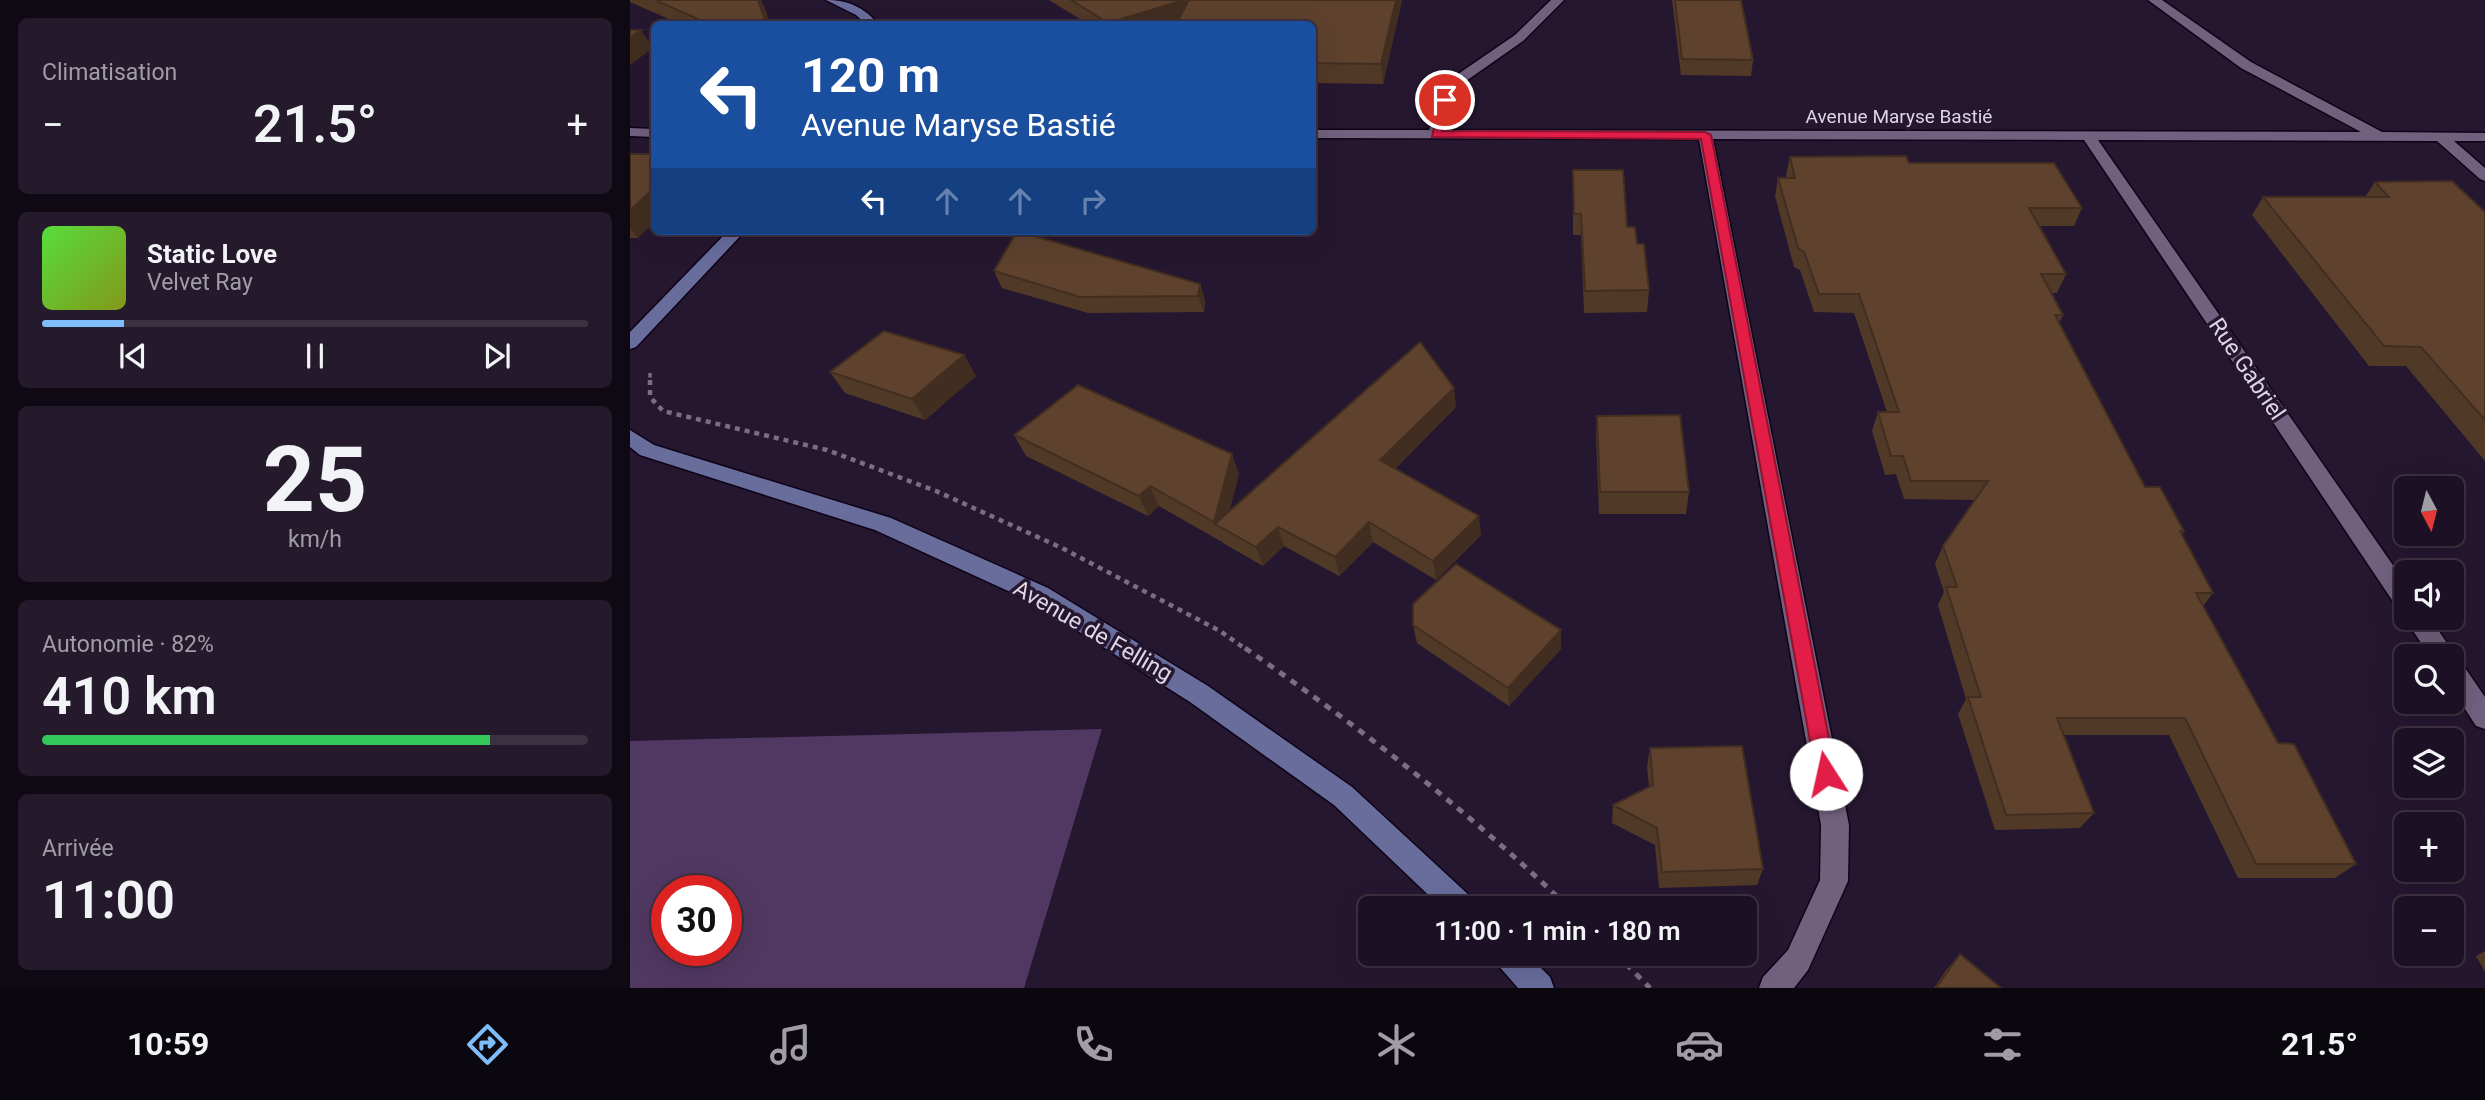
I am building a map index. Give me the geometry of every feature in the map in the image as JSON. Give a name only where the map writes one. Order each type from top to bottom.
[{"type":"street","points":[[832,0],[860,12],[869,21]]},
{"type":"street","points":[[1435,134],[1450,86],[1519,38],[1558,0]]},
{"type":"street","points":[[2154,0],[2246,65],[2380,137]]},
{"type":"street","points":[[630,132],[651,133]]},
{"type":"street","name":"Avenue Maryse Bastié","points":[[1316,134],[2485,137]]},
{"type":"street","points":[[1705,135],[1835,825],[1834,881],[1798,960],[1774,988]]},
{"type":"street","name":"Rue Gabriel","points":[[2088,136],[2394,584]]},
{"type":"street","points":[[2441,137],[2485,176]]},
{"type":"street","points":[[630,343],[733,235]]},
{"type":"street","name":"Avenue de Felling","points":[[630,437],[647,450],[883,524],[1040,595],[1199,694],[1343,796],[1449,896]]},
{"type":"street","points":[[2464,687],[2485,718]]},
{"type":"street","points":[[1518,966],[1539,988]]},
{"type":"path","points":[[1628,966],[1650,988]]},
{"type":"shaded area","points":[[1102,729],[1024,988],[630,988],[630,741]]},
{"type":"building","points":[[655,0],[758,0],[765,21],[702,21]]},
{"type":"building","points":[[1071,0],[1184,0],[1115,21],[1105,21]]},
{"type":"building","points":[[1189,0],[1396,0],[1381,64],[1316,63],[1316,21],[1178,21]]},
{"type":"building","points":[[1675,0],[1741,0],[1753,60],[1682,59]]},
{"type":"building","points":[[630,30],[641,30],[630,38]]},
{"type":"building","points":[[630,154],[651,154],[651,191],[630,210]]},
{"type":"building","points":[[1906,156],[1909,163],[2054,163],[2082,208],[2029,208],[2066,274],[2041,274],[2063,315],[2055,315],[2145,487],[2160,487],[2184,531],[2180,531],[2213,593],[2196,593],[2278,743],[2294,744],[2356,864],[2256,864],[2185,718],[2057,718],[2094,813],[2006,815],[1968,697],[1981,697],[1946,587],[1957,587],[1943,546],[1988,481],[1911,481],[1903,456],[1891,456],[1878,412],[1899,412],[1859,294],[1819,294],[1804,252],[1798,248],[1778,178],[1795,178],[1790,157]]},
{"type":"building","points":[[1573,170],[1623,170],[1627,227],[1635,227],[1637,244],[1644,244],[1649,290],[1585,291],[1581,214],[1574,214]]},
{"type":"building","points":[[2452,181],[2485,212],[2485,420],[2421,347],[2384,346],[2263,197],[2389,197],[2375,182]]},
{"type":"building","points":[[1015,235],[1031,235],[1200,284],[1198,296],[1080,297],[994,271]]},
{"type":"building","points":[[884,331],[964,355],[912,399],[830,372]]},
{"type":"building","points":[[1420,342],[1454,388],[1380,460],[1479,516],[1433,561],[1369,522],[1335,557],[1278,527],[1256,547],[1215,524]]},
{"type":"building","points":[[1078,385],[1232,454],[1214,522],[1150,486],[1139,496],[1014,435]]},
{"type":"building","points":[[1680,415],[1689,492],[1600,492],[1597,416]]},
{"type":"building","points":[[1456,564],[1561,630],[1508,688],[1413,625],[1413,604]]},
{"type":"building","points":[[1742,746],[1763,869],[1662,872],[1657,828],[1613,805],[1653,785],[1650,748]]},
{"type":"building","points":[[1960,954],[2001,988],[1936,988]]},
{"type":"route","points":[[1445,100],[1435,134],[1705,135],[1826,774]]}]
